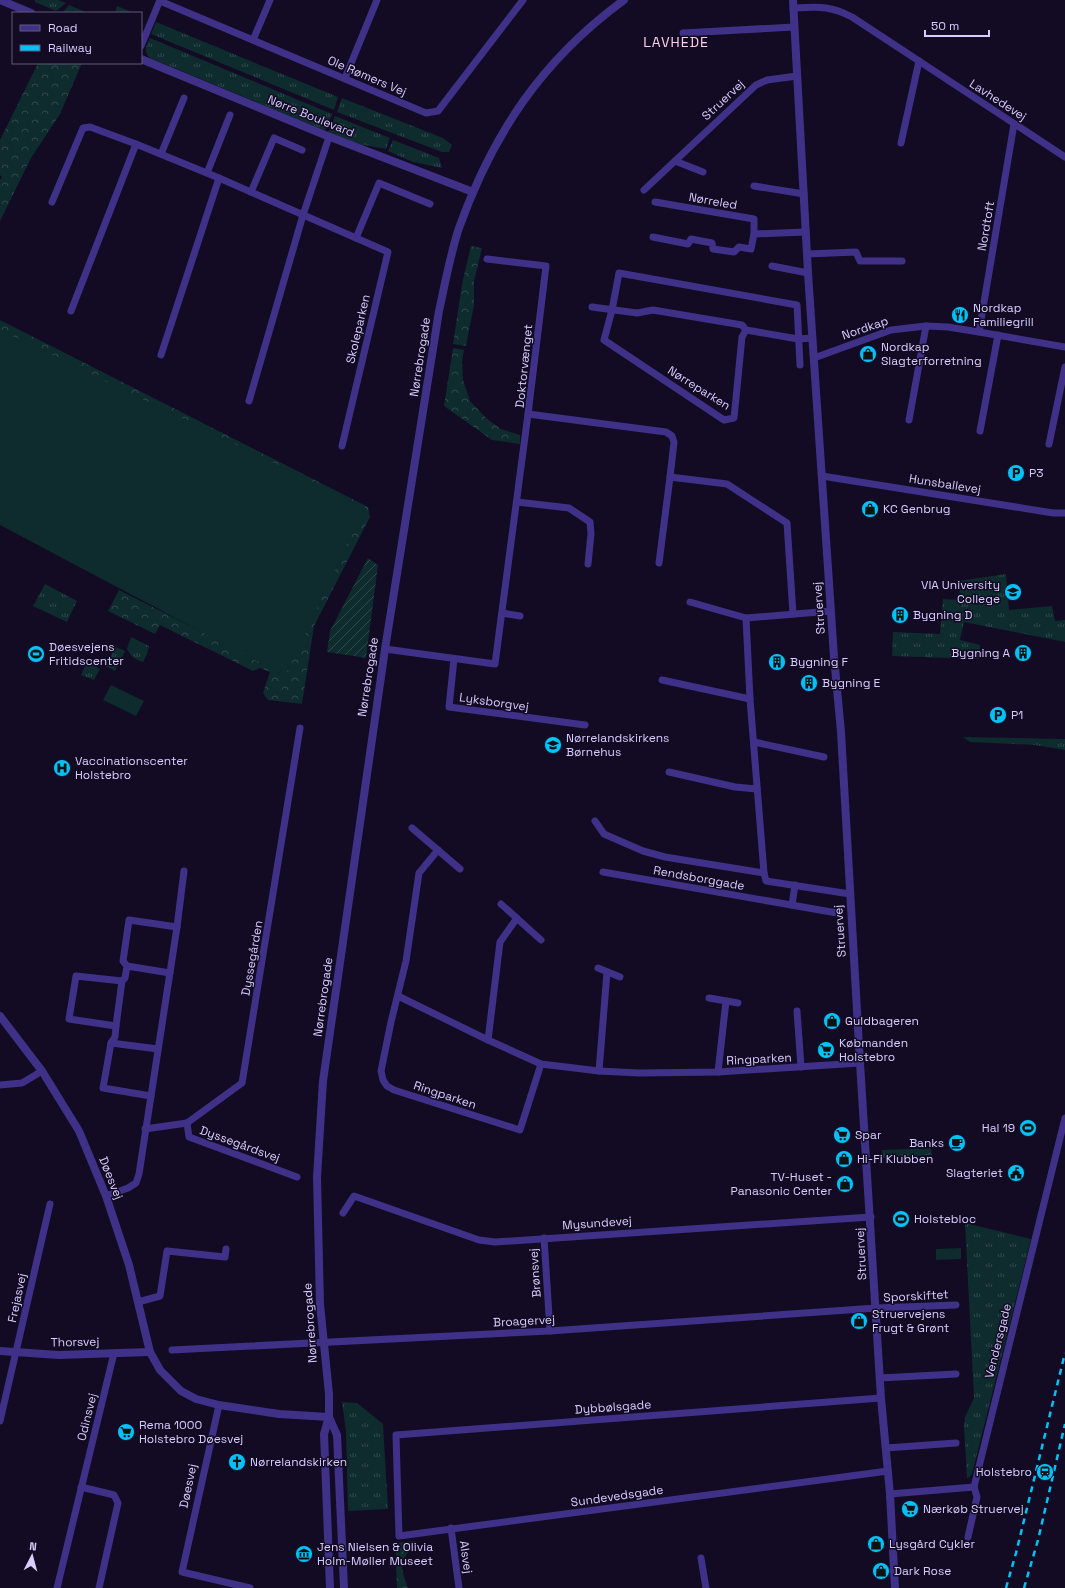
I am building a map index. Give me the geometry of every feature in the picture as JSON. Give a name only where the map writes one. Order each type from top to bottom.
[{"type":"street","points":[[0,0],[29,12]]},
{"type":"street","points":[[142,44],[160,0]]},
{"type":"street","name":"Ole Rømers Vej","points":[[160,0],[426,113],[438,111],[523,0]]},
{"type":"street","points":[[253,40],[270,0]]},
{"type":"street","points":[[345,78],[377,0]]},
{"type":"street","name":"Nørrebrogade","points":[[330,1588],[324,1434],[329,1417],[329,1394],[319,1297],[317,1178],[323,1081],[385,649],[440,304],[457,236],[473,192],[482,169],[507,124],[530,91],[562,53],[600,18],[624,0]]},
{"type":"street","name":"Struervej","points":[[793,4],[812,338],[841,732],[860,1064],[871,1217],[880,1378],[890,1494],[895,1588]]},
{"type":"street","name":"Lavhedevej","points":[[793,4],[826,7],[840,10],[852,16],[919,62],[1065,157]]},
{"type":"street","points":[[684,33],[794,27]]},
{"type":"street","name":"Nørre Boulevard","points":[[142,59],[329,137],[473,192]]},
{"type":"street","points":[[900,143],[919,62]]},
{"type":"street","name":"Struervej","points":[[644,190],[756,85],[767,80],[797,76]]},
{"type":"street","points":[[161,154],[184,98]]},
{"type":"street","points":[[207,173],[230,115]]},
{"type":"street","name":"Nordtoft","points":[[979,332],[1014,124]]},
{"type":"street","name":"Skoleparken","points":[[52,202],[83,128],[90,127],[219,178],[388,252],[342,446]]},
{"type":"street","points":[[249,401],[303,215],[329,137]]},
{"type":"street","points":[[251,192],[274,138],[302,150]]},
{"type":"street","points":[[71,311],[136,144]]},
{"type":"street","points":[[675,161],[703,172]]},
{"type":"street","points":[[161,356],[219,178]]},
{"type":"street","points":[[356,238],[379,183],[430,204]]},
{"type":"street","points":[[754,186],[804,194]]},
{"type":"street","name":"Nørreled","points":[[655,202],[754,219],[754,234]]},
{"type":"street","points":[[653,237],[688,244],[691,239],[712,243],[712,249],[734,252],[739,247],[751,249],[754,234],[806,232]]},
{"type":"street","points":[[807,254],[856,252],[860,261],[902,262]]},
{"type":"street","name":"Doktorvænget","points":[[487,259],[546,266],[528,414],[666,432],[672,436],[674,442],[659,563]]},
{"type":"street","points":[[772,266],[808,273]]},
{"type":"street","name":"Nørreparken","points":[[746,330],[742,337],[734,418],[724,420],[604,340],[612,310],[619,273],[797,305],[800,365]]},
{"type":"street","points":[[592,307],[637,313],[653,310],[742,325],[746,330],[798,339],[812,338]]},
{"type":"street","points":[[909,420],[926,326]]},
{"type":"street","name":"Nordkap","points":[[814,358],[891,330],[926,326],[948,327],[1065,347]]},
{"type":"street","points":[[980,432],[998,335]]},
{"type":"street","points":[[1049,444],[1065,367]]},
{"type":"street","points":[[385,649],[495,664],[528,414]]},
{"type":"street","name":"Hunsballevej","points":[[822,476],[1053,513],[1065,513]]},
{"type":"street","points":[[670,477],[727,484],[787,523],[793,614]]},
{"type":"street","points":[[516,502],[569,508],[590,522],[591,534],[588,564]]},
{"type":"street","points":[[690,602],[746,618],[831,611]]},
{"type":"street","points":[[502,613],[520,616]]},
{"type":"street","points":[[746,618],[750,699],[764,873]]},
{"type":"street","name":"Lyksborgvej","points":[[454,659],[449,707],[585,725]]},
{"type":"street","points":[[662,680],[750,699]]},
{"type":"street","name":"Dyssegården","points":[[146,1129],[188,1123],[242,1083],[300,728]]},
{"type":"street","points":[[754,742],[824,757]]},
{"type":"street","points":[[669,772],[735,787],[757,789]]},
{"type":"street","name":"Rendsborggade","points":[[595,821],[604,834],[643,851],[665,857],[764,873],[766,881],[850,894]]},
{"type":"street","points":[[412,828],[460,869]]},
{"type":"street","name":"Ringparken","points":[[438,850],[419,873],[406,961],[381,1071],[383,1080],[387,1086],[394,1090],[520,1130],[541,1064]]},
{"type":"street","points":[[106,1196],[136,1184],[139,1174],[177,927],[184,871]]},
{"type":"street","name":"Rendsborggade","points":[[602,872],[836,913]]},
{"type":"street","points":[[792,905],[795,885]]},
{"type":"street","points":[[501,904],[542,940]]},
{"type":"street","points":[[488,1040],[500,942],[517,918]]},
{"type":"street","points":[[170,973],[127,966],[123,961],[129,920],[177,927]]},
{"type":"street","points":[[127,966],[125,978],[122,982],[116,1026],[111,1043],[104,1088],[151,1096]]},
{"type":"street","points":[[598,968],[620,976]]},
{"type":"street","points":[[599,1072],[607,972]]},
{"type":"street","points":[[116,1026],[69,1019],[76,976],[122,982]]},
{"type":"street","name":"Ringparken","points":[[398,996],[541,1064],[599,1072],[640,1074],[718,1072],[860,1064]]},
{"type":"street","points":[[709,998],[738,1003]]},
{"type":"street","name":"Ringparken","points":[[718,1072],[726,1001]]},
{"type":"street","name":"Ringparken","points":[[797,1011],[801,1068]]},
{"type":"street","name":"Døesvej","points":[[0,1016],[42,1071],[79,1131],[106,1196],[129,1265],[150,1352],[160,1370],[181,1391],[196,1399],[279,1414],[329,1417]]},
{"type":"street","points":[[111,1043],[158,1049]]},
{"type":"street","points":[[0,1085],[22,1083],[42,1071]]},
{"type":"street","name":"Vendersgade","points":[[968,1537],[977,1497],[974,1487],[1065,1118]]},
{"type":"street","name":"Dyssegårdsvej","points":[[188,1123],[189,1137],[297,1176]]},
{"type":"street","name":"Mysundevej","points":[[343,1213],[354,1196],[479,1240],[495,1242],[871,1217]]},
{"type":"street","name":"Frejasvej","points":[[0,1421],[50,1204]]},
{"type":"street","name":"Brønsvej","points":[[544,1238],[550,1330]]},
{"type":"street","points":[[138,1302],[160,1296],[167,1251],[225,1257],[226,1249]]},
{"type":"street","name":"Sporskiftet","points":[[876,1308],[956,1305]]},
{"type":"street","name":"Broagervej","points":[[172,1350],[550,1330],[876,1308]]},
{"type":"street","name":"Thorsvej","points":[[0,1352],[59,1355],[150,1352]]},
{"type":"street","name":"Odinsvej","points":[[56,1588],[114,1353]]},
{"type":"street","points":[[880,1378],[956,1374]]},
{"type":"street","name":"Dybbølsgade","points":[[397,1485],[396,1435],[882,1398]]},
{"type":"street","name":"Døesvej","points":[[218,1404],[182,1572],[250,1588]]},
{"type":"street","name":"Nørrebrogade","points":[[329,1417],[337,1435],[344,1588]]},
{"type":"street","points":[[886,1448],[956,1443]]},
{"type":"street","name":"Sundevedsgade","points":[[397,1485],[399,1536],[888,1471]]},
{"type":"street","points":[[81,1487],[114,1495],[118,1503],[99,1588]]},
{"type":"street","points":[[890,1494],[974,1487]]},
{"type":"street","name":"Alsvej","points":[[451,1528],[459,1588]]},
{"type":"street","points":[[701,1558],[706,1588]]},
{"type":"green space","points":[[35,0],[58,0],[66,3],[56,11],[35,2]]},
{"type":"green space","points":[[69,5],[86,12],[63,12]]},
{"type":"green space","points":[[117,6],[132,12],[115,12]]},
{"type":"green space","points":[[156,22],[338,97],[334,110],[151,34]]},
{"type":"green space","points":[[150,38],[332,114],[326,129],[324,130],[150,58],[146,53],[146,46]]},
{"type":"green space","points":[[38,64],[82,64],[60,114],[31,158],[0,221],[0,180],[2,177],[0,175],[0,140]]},
{"type":"green space","points":[[342,98],[443,138],[452,145],[449,152],[442,152],[337,112]]},
{"type":"green space","points":[[335,116],[390,138],[386,149],[359,144],[328,132]]},
{"type":"green space","points":[[393,140],[439,158],[442,168],[413,162],[388,151]]},
{"type":"green space","points":[[471,246],[482,248],[474,281],[474,305],[466,346],[453,344],[462,284]]},
{"type":"green space","points":[[0,320],[368,507],[370,517],[314,626],[302,704],[268,700],[263,693],[270,672],[260,668],[253,671],[160,625],[155,634],[108,611],[119,590],[282,672],[0,336]]},
{"type":"green space","points":[[0,330],[365,507],[285,676],[0,525]]},
{"type":"green space","points":[[453,348],[464,350],[462,361],[463,380],[470,401],[487,419],[501,429],[520,435],[520,444],[492,440],[444,406]]},
{"type":"green space","points":[[368,558],[378,565],[366,658],[327,652],[330,631]]},
{"type":"green space","points":[[1006,574],[1009,610],[1052,606],[1055,621],[1065,620],[1065,642],[964,622],[960,640],[980,645],[979,659],[892,656],[893,632],[940,634],[943,599],[960,600],[959,581]]},
{"type":"green space","points":[[45,584],[77,601],[67,622],[33,606]]},
{"type":"green space","points":[[131,637],[149,646],[143,662],[130,654],[127,649]]},
{"type":"green space","points":[[116,647],[125,651],[115,671],[105,666]]},
{"type":"green space","points":[[87,662],[100,669],[94,680],[81,675]]},
{"type":"green space","points":[[111,685],[144,701],[136,716],[103,700]]},
{"type":"green space","points":[[963,737],[1065,739],[1065,750],[1035,745],[970,742]]},
{"type":"green space","points":[[931,1148],[932,1155],[882,1158],[882,1150]]},
{"type":"green space","points":[[965,1223],[1031,1239],[972,1474],[967,1479],[964,1427],[965,1417],[974,1398]]},
{"type":"green space","points":[[961,1248],[961,1259],[936,1260],[936,1249]]},
{"type":"green space","points":[[342,1402],[357,1403],[383,1424],[388,1509],[348,1511],[346,1431]]},
{"type":"green space","points":[[415,1541],[402,1563],[408,1588],[397,1588],[395,1543]]},
{"type":"railway","points":[[1006,1588],[1065,1353]]},
{"type":"railway","points":[[1024,1588],[1038,1540],[1065,1424]]},
{"type":"place","name":"Nordkap Familiegrill","points":[[960,315]]},
{"type":"place","name":"Nordkap Slagterforretning","points":[[868,354]]},
{"type":"place","name":"P3","points":[[1016,473]]},
{"type":"place","name":"KC Genbrug","points":[[870,509]]},
{"type":"place","name":"VIA University College","points":[[1013,592]]},
{"type":"place","name":"Bygning D","points":[[900,615]]},
{"type":"place","name":"Bygning A","points":[[1023,653]]},
{"type":"place","name":"Døesvejens Fritidscenter","points":[[36,654]]},
{"type":"place","name":"Bygning F","points":[[777,662]]},
{"type":"place","name":"Bygning E","points":[[809,683]]},
{"type":"place","name":"P1","points":[[998,715]]},
{"type":"place","name":"Nørrelandskirkens Børnehus","points":[[553,745]]},
{"type":"place","name":"Vaccinationscenter Holstebro","points":[[62,768]]},
{"type":"place","name":"Guldbageren","points":[[832,1021]]},
{"type":"place","name":"Købmanden Holstebro","points":[[826,1050]]},
{"type":"place","name":"Hal 19","points":[[1028,1128]]},
{"type":"place","name":"Spar","points":[[842,1135]]},
{"type":"place","name":"Banks","points":[[957,1143]]},
{"type":"place","name":"Hi-Fi Klubben","points":[[844,1159]]},
{"type":"place","name":"Slagteriet","points":[[1016,1173]]},
{"type":"place","name":"TV-Huset - Panasonic Center","points":[[845,1184]]},
{"type":"place","name":"Holstebloc","points":[[901,1219]]},
{"type":"place","name":"Struervejens Frugt & Grønt","points":[[859,1321]]},
{"type":"place","name":"Rema 1000 Holstebro Døesvej","points":[[126,1432]]},
{"type":"place","name":"Nørrelandskirken","points":[[237,1462]]},
{"type":"place","name":"Holstebro","points":[[1045,1472]]},
{"type":"place","name":"Nærkøb Struervej","points":[[910,1509]]},
{"type":"place","name":"Lysgård Cykler","points":[[876,1544]]},
{"type":"place","name":"Jens Nielsen & Olivia Holm-Møller Museet","points":[[304,1554]]},
{"type":"place","name":"Dark Rose","points":[[881,1571]]},
{"type":"district","name":"LAVHEDE","points":[[676,42]]}]
